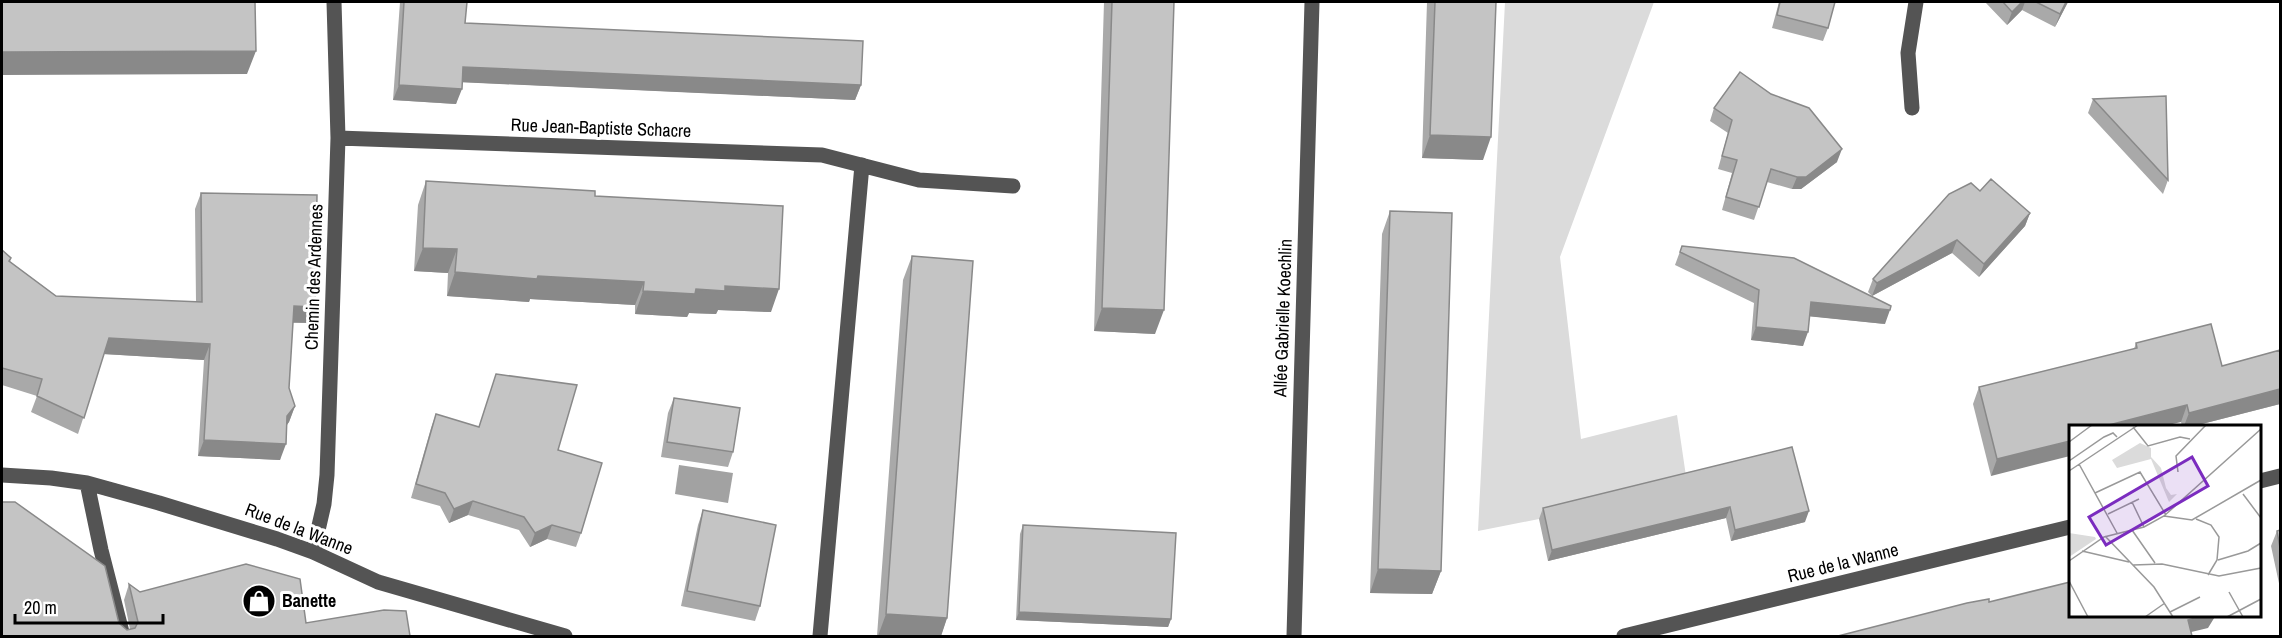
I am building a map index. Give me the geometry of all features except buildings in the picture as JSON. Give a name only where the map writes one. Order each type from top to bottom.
[{"type":"street","name":"Chemin des Ardennes","points":[[313,552],[324,504],[327,475],[338,138],[334,2]]},
{"type":"street","name":"Allée Gabrielle Koechlin","points":[[1294,636],[1312,2]]},
{"type":"street","points":[[1912,108],[1908,53],[1916,2]]},
{"type":"street","name":"Rue Jean-Baptiste Schacre","points":[[338,138],[822,155],[919,180],[1013,186]]},
{"type":"street","points":[[820,636],[862,165]]},
{"type":"street","name":"Rue de la Wanne","points":[[8,475],[87,483],[234,525],[313,552],[378,582],[565,636]]},
{"type":"street","points":[[2261,481],[2280,476]]},
{"type":"street","points":[[87,483],[123,636]]},
{"type":"street","name":"Rue de la Wanne","points":[[1624,636],[2069,527]]},
{"type":"shaded area","points":[[1505,2],[1654,2],[1560,257],[1581,439],[1677,415],[1687,483],[1539,519],[1478,531]]},
{"type":"shaded area","points":[[679,465],[733,473],[728,503],[675,494]]},
{"type":"place","name":"Banette","points":[[259,601]]}]
